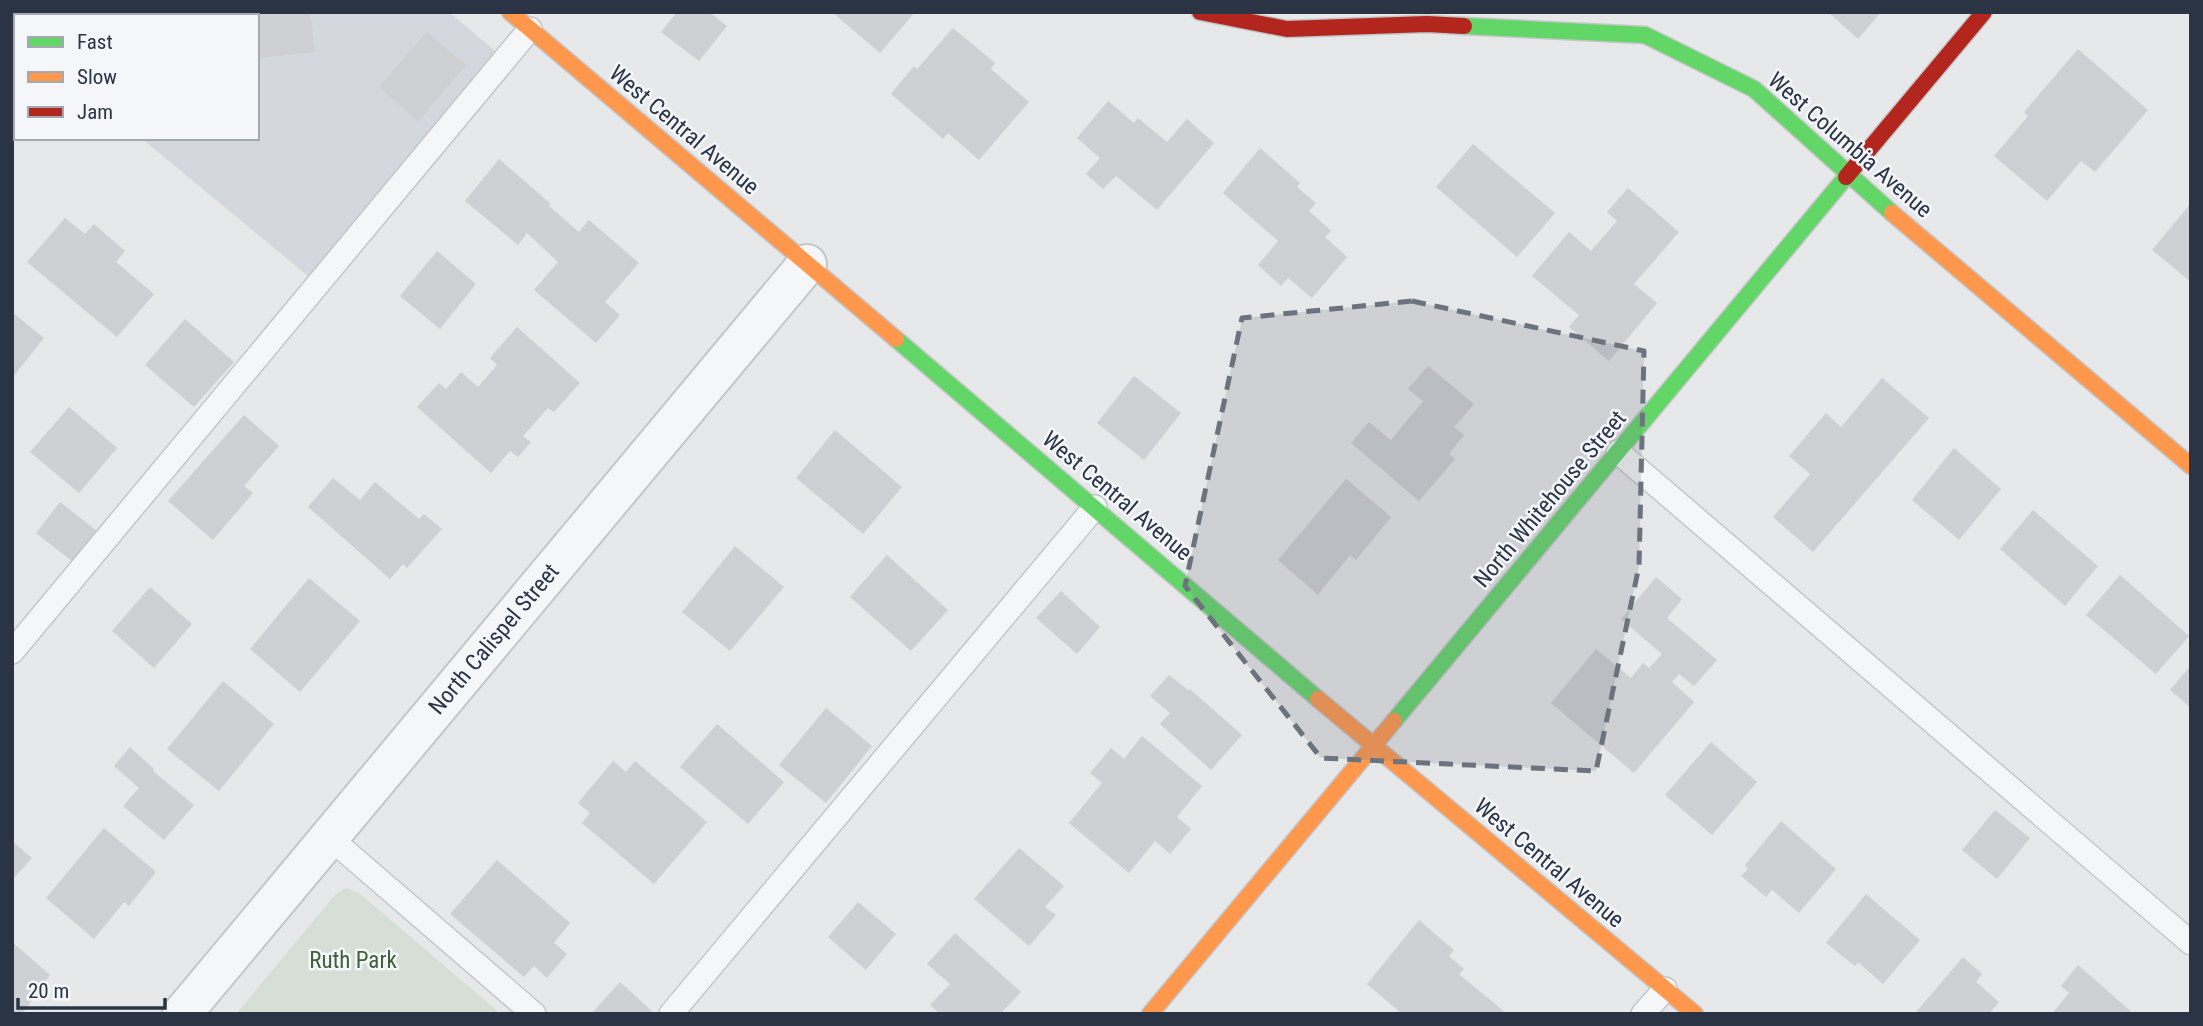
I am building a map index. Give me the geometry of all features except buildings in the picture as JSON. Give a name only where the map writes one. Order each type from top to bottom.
[{"type":"street","name":"West Central Avenue","points":[[510,12],[1374,747],[1695,1014]]},
{"type":"street","name":"West Columbia Avenue","points":[[1200,12],[1287,29],[1432,18],[1645,35],[1754,89],[1847,175],[2191,466]]},
{"type":"street","name":"North Whitehouse Street","points":[[1150,1014],[1984,12]]},
{"type":"street","name":"North Calispel Street","points":[[182,1014],[807,264]]},
{"type":"lane","points":[[12,652],[530,29]]},
{"type":"lane","points":[[1618,452],[2191,943]]},
{"type":"lane","points":[[671,1014],[1095,508]]},
{"type":"lane","points":[[329,837],[534,1014]]},
{"type":"lane","points":[[1643,1014],[1665,989]]},
{"type":"highlighted area","points":[[1412,301],[1644,351],[1639,566],[1596,771],[1321,758],[1185,586],[1242,318]]},
{"type":"shaded area","points":[[449,12],[501,56],[314,281],[143,140],[259,140],[259,14],[112,14]]},
{"type":"green space","name":"Ruth Park","points":[[346,888],[359,893],[501,1014],[236,1014],[335,895]]},
{"type":"traffic: fast","points":[[1464,26],[1645,35],[1754,89],[1892,213]]},
{"type":"traffic: fast","points":[[1394,721],[1846,177]]},
{"type":"traffic: fast","points":[[896,339],[1318,699]]},
{"type":"traffic: slow","points":[[510,12],[896,339]]},
{"type":"traffic: slow","points":[[1892,213],[2191,466]]},
{"type":"traffic: slow","points":[[1318,699],[1695,1014]]},
{"type":"traffic: slow","points":[[1150,1014],[1394,721]]},
{"type":"traffic: jam","points":[[1200,12],[1287,29],[1427,24],[1464,26]]},
{"type":"traffic: jam","points":[[1846,177],[1984,12]]}]
